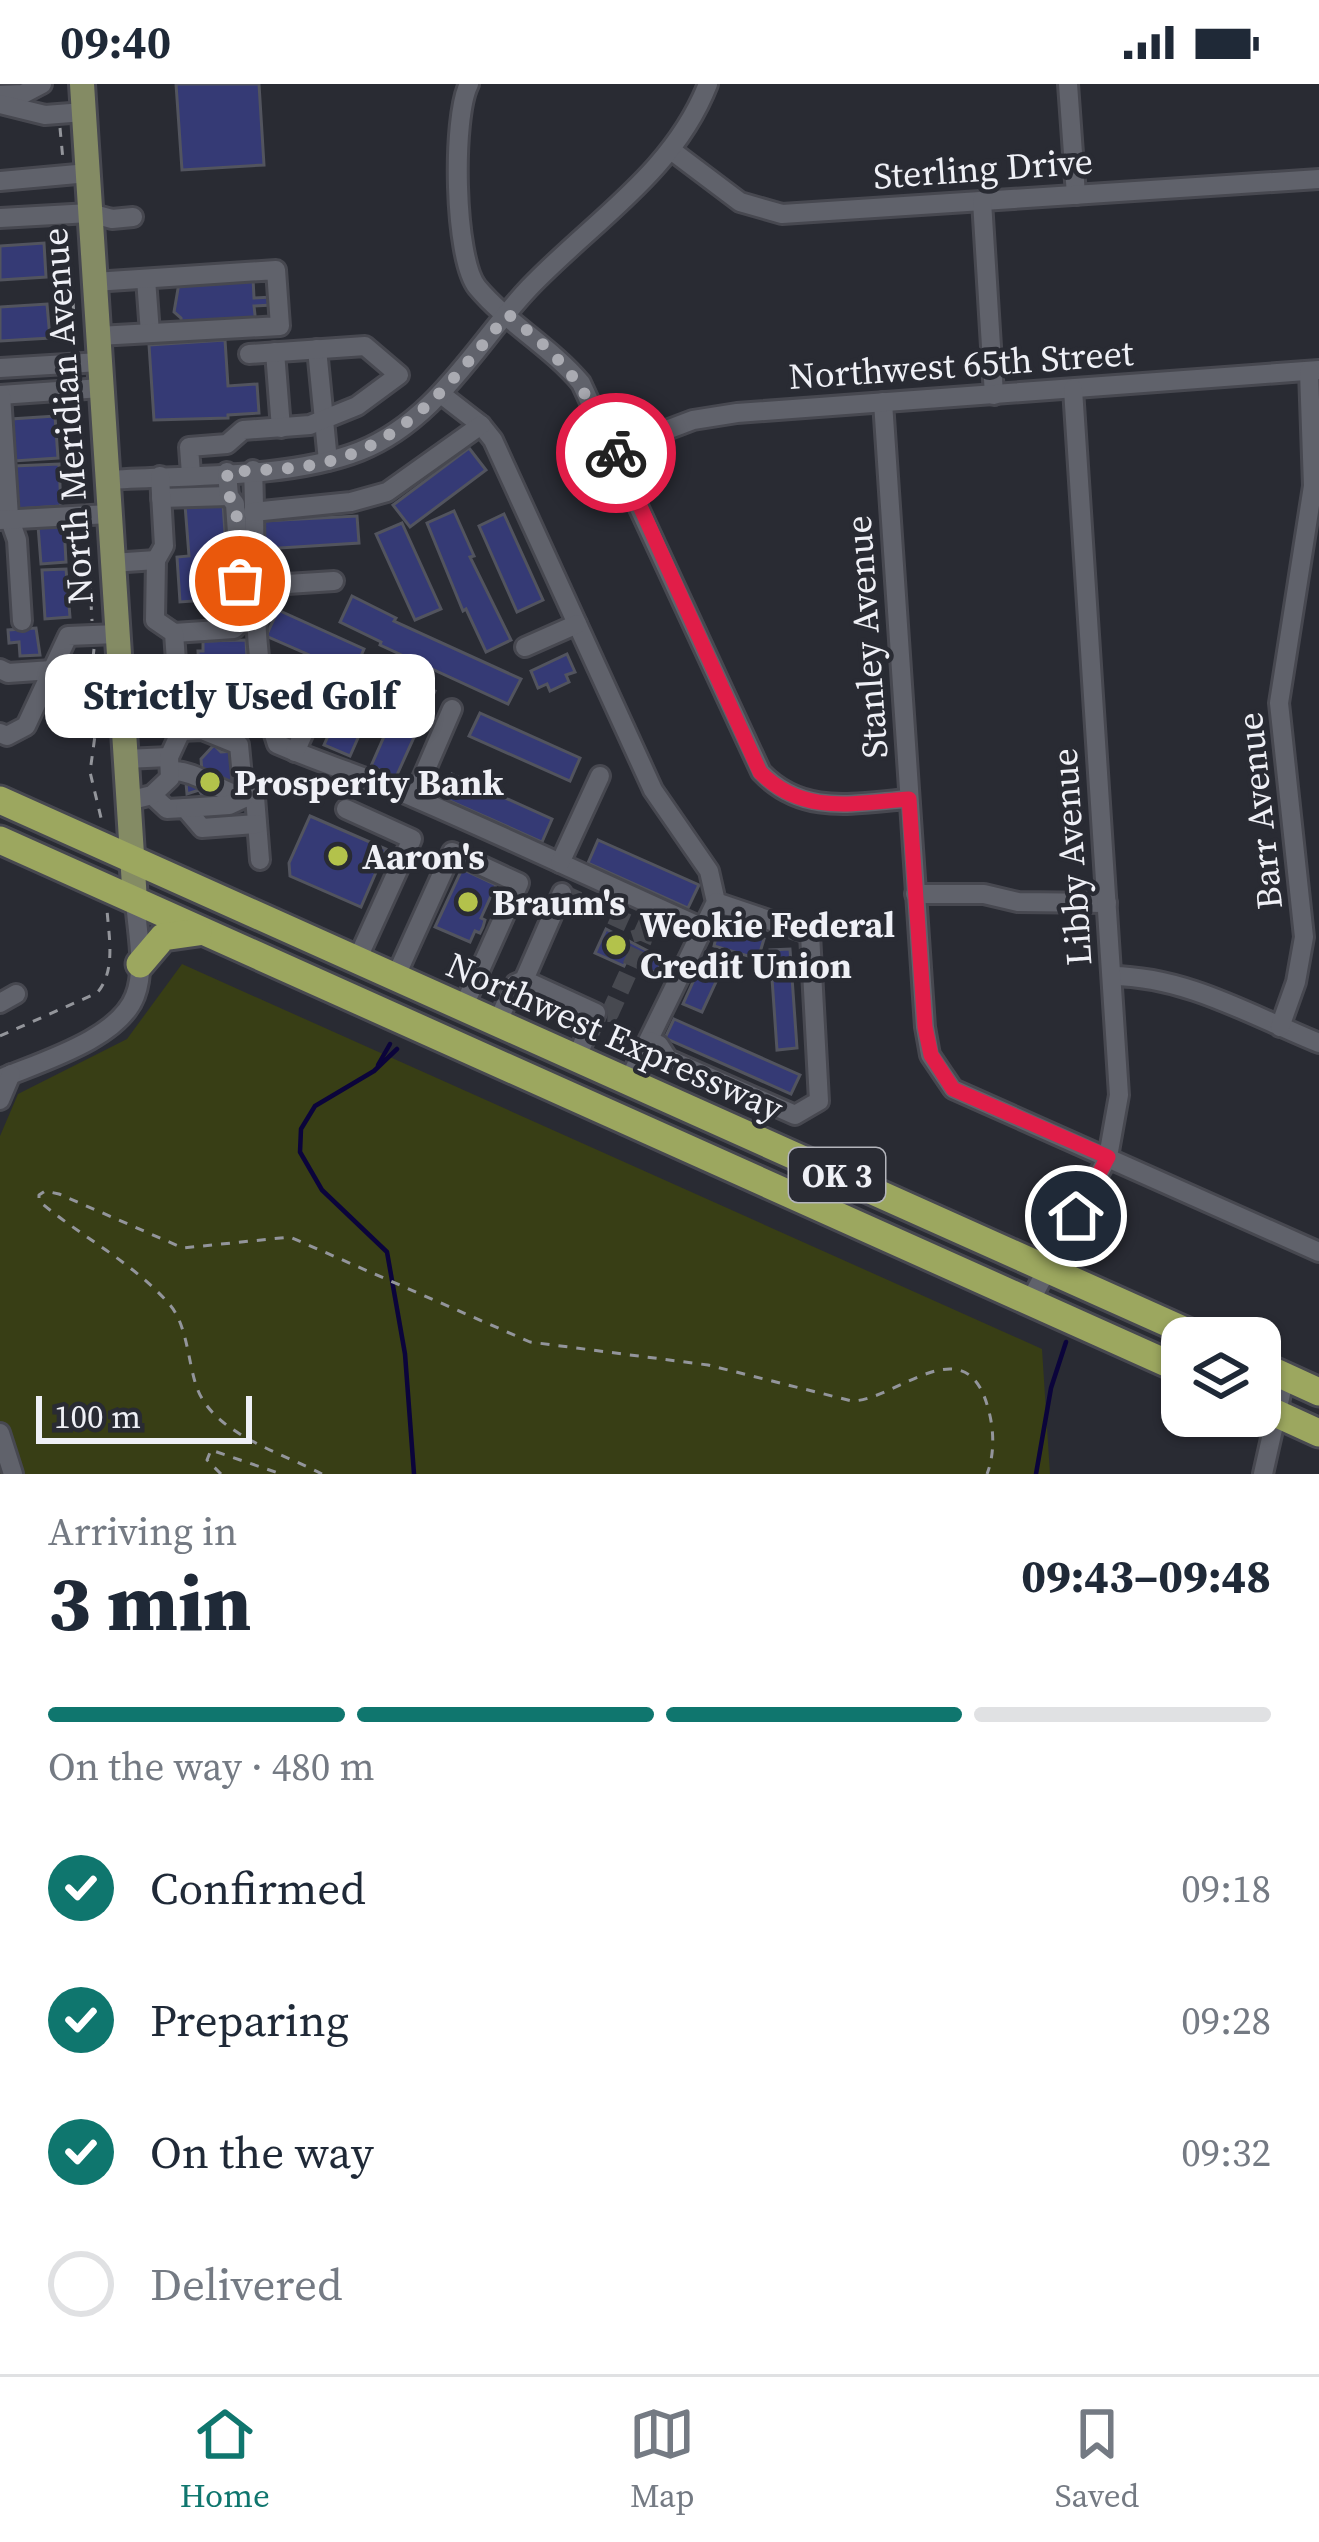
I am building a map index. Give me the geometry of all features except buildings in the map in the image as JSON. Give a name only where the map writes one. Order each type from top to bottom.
[{"type":"highway","name":"Northwest Expressway","points":[[0,800],[1161,1320]]},
{"type":"highway","name":"Northwest Expressway","points":[[0,840],[1161,1360]]},
{"type":"highway","points":[[140,964],[163,937],[202,932]]},
{"type":"highway","points":[[613,1115],[628,1082]]},
{"type":"highway","points":[[1281,1374],[1319,1392]]},
{"type":"highway","points":[[1281,1416],[1319,1432]]},
{"type":"main road","name":"North Meridian Avenue","points":[[82,84],[72,115],[78,214],[94,282],[90,393],[107,480],[94,514],[112,563],[114,591],[108,625],[125,759],[140,798],[132,859],[135,901]]},
{"type":"street","points":[[0,100],[42,84]]},
{"type":"street","points":[[469,84],[461,106],[457,146],[466,264],[475,285],[581,383],[760,772],[787,794],[817,805],[909,799]]},
{"type":"street","points":[[107,480],[328,461],[395,433],[441,394],[539,278],[633,194],[671,150],[709,84]]},
{"type":"street","points":[[1068,84],[1076,195]]},
{"type":"street","points":[[0,100],[45,115],[72,115]]},
{"type":"street","name":"Sterling Drive","points":[[671,150],[719,190],[760,211],[806,213],[1319,179]]},
{"type":"street","points":[[0,181],[76,174]]},
{"type":"street","points":[[982,201],[994,395]]},
{"type":"street","points":[[0,218],[134,217]]},
{"type":"street","points":[[0,368],[150,333],[280,326],[276,270],[94,282]]},
{"type":"street","points":[[146,279],[150,333]]},
{"type":"street","points":[[191,474],[189,447],[227,444],[243,430],[322,421],[357,406],[399,375],[365,346],[249,354]]},
{"type":"street","points":[[317,349],[328,461]]},
{"type":"street","points":[[275,352],[280,428]]},
{"type":"street","name":"Northwest 65th Street","points":[[614,450],[715,415],[1314,371]]},
{"type":"street","name":"Barr Avenue","points":[[1280,1027],[1296,982],[1304,937],[1279,703],[1312,486],[1314,371]]},
{"type":"street","name":"Libby Avenue","points":[[1030,1301],[1108,1157],[1119,1095],[1073,389]]},
{"type":"street","points":[[22,621],[17,540],[5,519],[0,394],[90,393]]},
{"type":"street","points":[[441,394],[493,440],[652,790],[709,872],[716,902],[628,1082]]},
{"type":"street","name":"Stanley Avenue","points":[[884,402],[927,1043],[953,1089],[1108,1157]]},
{"type":"street","points":[[254,507],[351,502],[386,492],[481,425]]},
{"type":"street","points":[[253,470],[266,710],[278,744],[414,797],[703,928]]},
{"type":"street","points":[[0,733],[7,736],[26,726],[68,637],[108,625],[155,620],[174,633],[234,629],[243,620],[236,504],[229,496],[227,472]]},
{"type":"street","points":[[155,620],[156,560],[164,546],[160,476]]},
{"type":"street","points":[[161,498],[229,496]]},
{"type":"street","points":[[5,519],[94,514]]},
{"type":"street","points":[[112,563],[156,560]]},
{"type":"street","points":[[256,586],[334,581]]},
{"type":"street","points":[[114,591],[155,589]]},
{"type":"street","points":[[526,647],[577,624]]},
{"type":"street","points":[[174,633],[181,731],[169,768],[140,798],[167,809],[229,805],[255,797],[260,860]]},
{"type":"street","points":[[0,669],[8,673],[52,670]]},
{"type":"street","points":[[295,752],[328,676]]},
{"type":"street","points":[[414,797],[452,709]]},
{"type":"street","points":[[181,731],[202,730],[239,745],[244,798]]},
{"type":"street","points":[[125,759],[169,768],[200,792],[224,791],[244,798]]},
{"type":"street","points":[[560,863],[600,776]]},
{"type":"street","points":[[185,808],[202,828],[257,824]]},
{"type":"street","points":[[346,809],[412,839],[357,960]]},
{"type":"street","points":[[395,978],[452,852],[519,883],[464,1008]]},
{"type":"street","points":[[497,1023],[515,984],[524,980],[562,893]]},
{"type":"street","points":[[915,895],[984,894],[1018,902],[1107,903]]},
{"type":"street","name":"North Meridian Avenue","points":[[0,1100],[5,1076],[117,1024],[135,996],[140,964],[135,901]]},
{"type":"street","points":[[650,1041],[668,1059],[794,1115],[819,1101],[810,934],[716,902]]},
{"type":"street","points":[[1112,976],[1148,977],[1195,988],[1319,1043]]},
{"type":"street","points":[[524,980],[596,1013],[576,1059]]},
{"type":"street","points":[[1108,1157],[1319,1252]]},
{"type":"street","points":[[0,1433],[14,1474]]},
{"type":"street","points":[[1263,1474],[1266,1437]]},
{"type":"path","points":[[72,115],[76,174]]},
{"type":"path","points":[[78,214],[91,350]]},
{"type":"path","points":[[90,393],[94,514],[108,625]]},
{"type":"path","points":[[94,649],[98,721],[90,772],[99,809]]},
{"type":"path","points":[[0,1036],[97,994],[106,983],[110,961],[108,917]]},
{"type":"path","points":[[322,1474],[225,1424],[206,1408],[196,1389],[174,1309],[124,1263],[48,1209],[39,1195],[45,1191],[59,1194],[183,1248],[290,1237],[530,1342],[708,1365],[851,1401],[872,1399],[929,1371],[951,1368],[977,1382],[987,1403],[992,1429],[987,1474]]},
{"type":"path","points":[[220,1474],[207,1460],[211,1450],[281,1474]]},
{"type":"green space","points":[[182,964],[1042,1349],[1050,1474],[0,1474],[0,1136],[18,1094],[127,1039]]},
{"type":"waterway","points":[[378,1065],[390,1044]]},
{"type":"waterway","points":[[397,1049],[374,1071],[315,1106],[301,1129],[300,1152],[322,1190],[387,1252],[405,1354],[414,1474]]},
{"type":"waterway","points":[[1036,1474],[1051,1388],[1066,1342]]},
{"type":"tunnel","points":[[562,893],[639,928],[643,940],[610,1013],[596,1013]]},
{"type":"way so far","points":[[240,581],[236,504],[229,496],[227,472],[313,465],[384,440],[430,406],[508,314],[581,383],[616,453]]},
{"type":"place","name":"Strictly Used Golf","points":[[240,581]]},
{"type":"place","name":"Prosperity Bank","points":[[210,782]]},
{"type":"place","name":"Aaron's","points":[[338,856]]},
{"type":"place","name":"Braum's","points":[[468,902]]},
{"type":"place","name":"Weokie Federal Credit Union","points":[[616,945]]},
{"type":"route","points":[[616,453],[760,772],[797,800],[817,805],[909,799],[931,1055],[953,1089],[1108,1157],[1076,1216]]}]
